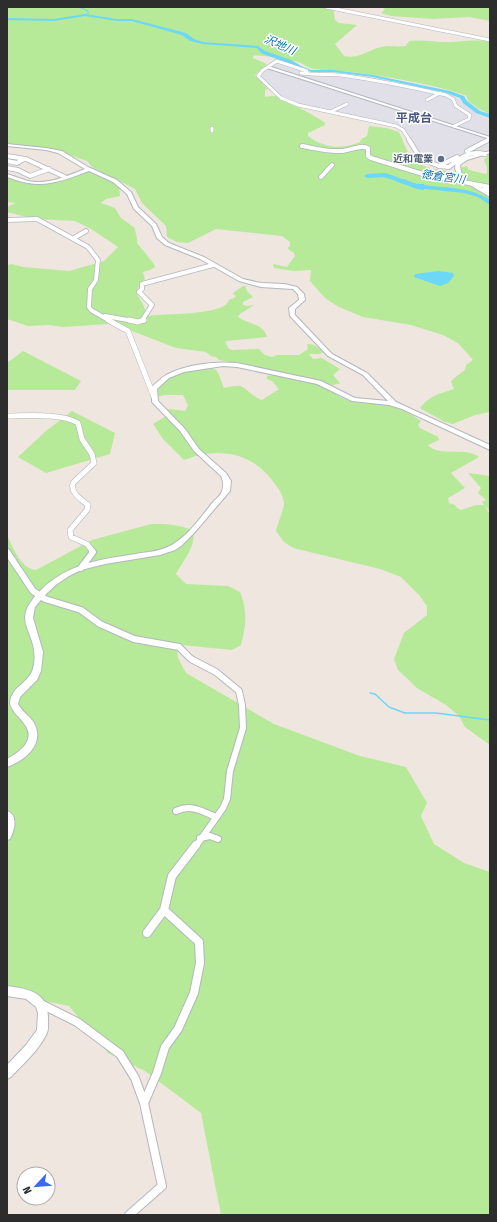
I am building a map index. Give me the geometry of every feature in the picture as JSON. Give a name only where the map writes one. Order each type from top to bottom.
[{"type":"street","points":[[326,7],[490,40]]},
{"type":"street","points":[[275,62],[305,74],[338,75],[374,80],[440,93],[451,97],[456,106],[470,116],[454,126]]},
{"type":"street","points":[[307,71],[288,64],[275,62],[258,74],[258,76],[281,98],[298,105],[387,123],[398,127],[403,130],[419,157],[439,166],[449,168],[456,160],[474,152],[488,153]]},
{"type":"street","points":[[268,66],[490,139]]},
{"type":"street","points":[[427,100],[440,93]]},
{"type":"street","points":[[330,112],[347,104]]},
{"type":"street","points":[[439,166],[490,139]]},
{"type":"street","points":[[7,145],[54,150],[115,180],[124,187],[136,208],[154,225],[160,238],[164,242],[241,280],[250,283],[289,287],[299,291],[302,294],[302,300],[291,311],[294,318],[330,355],[365,374],[394,403],[490,448]]},
{"type":"street","points":[[302,146],[329,151],[342,151],[364,146],[368,148],[368,156],[371,158],[434,177],[490,191]]},
{"type":"street","points":[[465,179],[457,169],[458,164],[465,159],[488,153]]},
{"type":"street","points":[[7,156],[24,159],[65,177]]},
{"type":"street","points":[[7,161],[17,163],[24,159]]},
{"type":"street","points":[[321,177],[332,165]]},
{"type":"street","points":[[7,168],[18,170],[30,176],[49,169]]},
{"type":"street","points":[[7,174],[34,182],[52,181],[90,169]]},
{"type":"street","points":[[434,177],[462,183],[479,183],[490,191]]},
{"type":"street","points":[[472,184],[479,188]]},
{"type":"street","points":[[7,220],[35,219],[88,246],[97,257],[96,280],[90,289],[89,308],[128,331],[155,402],[183,430],[196,450],[224,475],[227,481],[226,491],[183,541],[172,549],[104,561],[81,568],[52,582],[40,595],[28,614],[38,652],[37,673],[34,679],[19,692],[14,704],[16,709],[30,724],[34,738],[31,746],[25,752],[7,763]]},
{"type":"street","points":[[74,238],[86,231]]},
{"type":"street","points":[[102,317],[106,316],[138,322],[144,321],[143,319],[152,305],[140,292],[142,289],[142,284],[213,265]]},
{"type":"street","points":[[154,397],[154,388],[174,374],[197,366],[223,364],[237,365],[305,379],[328,386],[354,400],[390,403],[404,408]]},
{"type":"street","points":[[7,416],[62,418],[74,420],[78,423],[81,438],[94,458],[94,463],[73,482],[72,491],[75,496],[88,505],[88,510],[70,530],[71,537],[88,544],[93,552],[81,568]]},
{"type":"street","points":[[7,552],[33,590],[45,599],[81,610],[100,624],[134,639],[179,647],[191,659],[216,672],[239,691],[242,705],[243,728],[230,771],[227,799],[194,849],[172,876],[164,910],[148,933]]},
{"type":"street","points":[[176,811],[182,807],[190,806],[216,817]]},
{"type":"street","points":[[7,815],[10,819],[11,827],[7,836]]},
{"type":"street","points":[[200,838],[210,836],[218,839]]},
{"type":"street","points":[[144,1103],[157,1073],[165,1047],[178,1029],[187,1011],[194,993],[200,962],[199,942],[164,910]]},
{"type":"street","points":[[7,991],[28,994],[41,1004],[77,1022],[120,1054],[135,1078],[144,1103],[162,1186],[129,1215]]},
{"type":"street","points":[[7,1073],[30,1049],[42,1032],[44,1013],[41,1004]]},
{"type":"shaded area","points":[[276,60],[308,72],[323,74],[334,73],[388,79],[452,94],[475,112],[490,117],[490,149],[455,163],[454,167],[451,169],[444,169],[423,162],[418,159],[402,132],[397,127],[375,121],[297,106],[275,94],[256,75],[263,68]]},
{"type":"green space","points":[[7,7],[333,7],[335,20],[339,23],[357,25],[335,44],[344,56],[350,57],[361,55],[381,47],[406,46],[409,41],[420,40],[447,42],[475,40],[490,42],[490,114],[479,109],[468,101],[465,95],[437,87],[346,71],[314,69],[289,60],[261,56],[253,56],[253,58],[267,64],[255,75],[268,89],[265,90],[265,97],[279,97],[301,108],[325,123],[325,125],[308,133],[308,136],[320,143],[340,147],[353,145],[360,142],[361,139],[367,136],[369,126],[386,128],[399,132],[408,152],[416,162],[426,167],[456,172],[458,174],[462,174],[461,168],[467,166],[469,170],[485,174],[487,173],[487,167],[484,160],[490,153],[490,412],[475,415],[453,424],[445,422],[420,408],[432,397],[454,389],[451,382],[465,370],[466,365],[473,360],[458,343],[443,335],[411,325],[363,317],[339,307],[326,299],[310,281],[311,270],[294,271],[274,268],[273,264],[287,267],[295,256],[294,253],[287,248],[290,246],[290,242],[282,236],[216,229],[188,243],[177,242],[167,237],[166,226],[142,203],[135,189],[92,167],[87,161],[58,151],[7,144]]},
{"type":"green space","points":[[380,7],[490,7],[490,21],[469,17],[433,19],[391,16],[381,13],[385,9]]},
{"type":"green space","points":[[89,172],[119,185],[120,196],[106,199],[101,203],[115,208],[121,218],[135,228],[137,243],[154,264],[155,267],[143,272],[145,279],[140,284],[136,292],[143,305],[145,314],[148,316],[180,314],[217,309],[225,305],[229,300],[236,297],[233,293],[245,286],[247,291],[253,297],[243,302],[243,305],[254,305],[238,317],[263,329],[267,337],[227,341],[225,342],[229,349],[259,349],[265,355],[272,357],[277,355],[299,355],[308,349],[307,344],[314,345],[323,352],[320,354],[309,354],[313,359],[322,358],[340,369],[333,375],[340,383],[332,385],[311,378],[219,360],[206,352],[176,348],[119,326],[108,324],[63,327],[48,325],[28,326],[7,319],[7,265],[12,264],[23,267],[69,271],[104,261],[118,247],[91,229],[75,221],[35,219],[7,212],[7,207],[16,203],[7,202],[7,177],[27,182],[40,182]]},
{"type":"green space","points":[[23,351],[81,381],[75,390],[7,390],[7,363]]},
{"type":"green space","points":[[199,367],[211,368],[217,371],[224,388],[240,386],[255,397],[262,400],[279,389],[272,381],[267,379],[267,376],[273,375],[304,380],[328,389],[343,398],[358,403],[391,406],[407,412],[421,421],[418,425],[420,428],[438,437],[439,440],[428,445],[433,449],[446,452],[467,452],[479,457],[451,473],[465,488],[448,498],[449,503],[455,505],[461,510],[476,505],[484,505],[490,514],[490,745],[465,727],[459,716],[446,705],[417,688],[398,670],[394,659],[404,633],[427,615],[427,606],[419,595],[401,577],[380,569],[293,548],[284,542],[276,531],[283,510],[284,501],[277,486],[266,473],[246,459],[222,453],[209,453],[184,460],[163,439],[153,424],[170,414],[167,410],[185,411],[188,405],[183,395],[165,395],[156,397],[156,391],[159,386],[169,378]]},
{"type":"green space","points":[[72,411],[115,433],[110,454],[46,473],[18,457],[46,431]]},
{"type":"green space","points":[[468,473],[490,476],[490,511],[482,502],[486,500],[478,493],[481,488]]},
{"type":"green space","points":[[151,524],[167,524],[193,531],[194,536],[191,548],[176,574],[186,584],[228,586],[240,592],[243,599],[245,625],[241,645],[232,650],[182,645],[177,649],[178,658],[186,673],[274,724],[360,756],[406,767],[427,803],[421,816],[434,844],[464,863],[490,872],[490,1215],[221,1215],[201,1113],[145,1071],[108,1053],[69,1006],[7,993],[7,535],[15,552],[22,562],[26,566],[36,570],[92,540]]},
{"type":"water","points":[[404,179],[415,184],[424,184],[424,190],[396,181]]},
{"type":"water","points":[[438,271],[453,273],[454,276],[448,283],[440,286],[414,277],[415,274]]},
{"type":"waterway","points":[[79,7],[88,11],[88,15]]},
{"type":"waterway","name":"沢地川","points":[[7,19],[54,20],[85,15],[117,20],[132,20],[184,34],[192,40],[203,43],[258,47],[263,52],[289,61],[301,68],[311,71],[333,71],[373,76],[448,92],[462,97],[465,102],[478,112],[490,116]]},
{"type":"waterway","name":"徳倉宮川","points":[[367,176],[385,175],[416,186],[465,191],[480,196],[490,203]]},
{"type":"waterway","points":[[370,693],[375,694],[389,707],[405,713],[436,713],[490,720]]},
{"type":"place","name":"近和電業","points":[[441,159]]},
{"type":"district","name":"平成台","points":[[414,118]]}]
